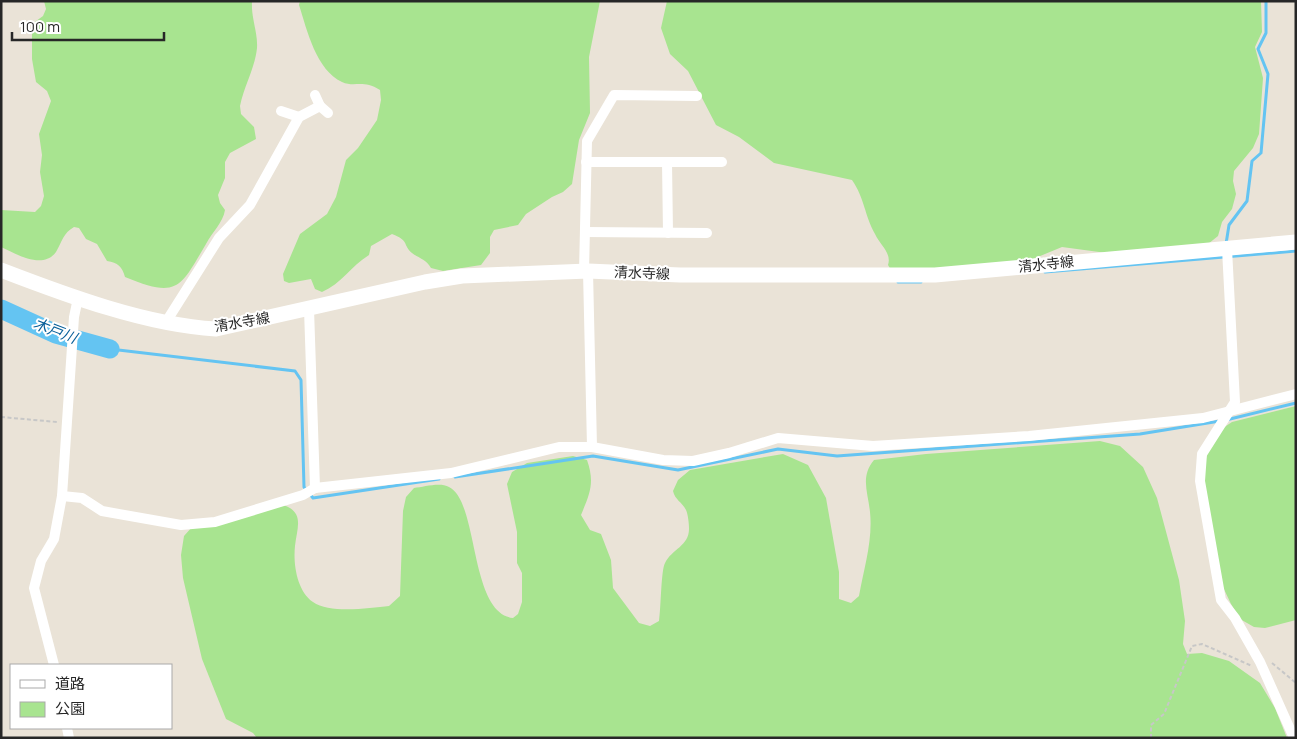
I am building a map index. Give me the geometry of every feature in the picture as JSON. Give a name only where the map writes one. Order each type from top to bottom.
[{"type":"main road","name":"清水寺線","points":[[1,270],[78,298],[192,328],[216,329],[425,282],[462,276],[586,272],[680,275],[935,275],[1296,242]]},
{"type":"street","points":[[315,94],[320,106],[328,113]]},
{"type":"street","points":[[592,447],[585,232],[587,141],[614,95],[697,96]]},
{"type":"street","points":[[166,322],[219,238],[250,205],[299,117],[320,106]]},
{"type":"street","points":[[281,111],[299,117]]},
{"type":"street","points":[[586,162],[722,162]]},
{"type":"street","points":[[667,162],[668,233]]},
{"type":"street","points":[[585,232],[707,233]]},
{"type":"street","points":[[1227,249],[1235,402],[1202,454],[1200,482],[1221,600],[1236,618],[1264,670],[1294,738]]},
{"type":"street","points":[[54,664],[34,588],[41,561],[54,539],[62,496],[74,318],[78,298]]},
{"type":"street","points":[[308,309],[315,488]]},
{"type":"street","points":[[62,496],[82,498],[102,511],[181,525],[215,522],[303,494],[315,488],[451,472],[558,447],[592,447],[663,460],[692,461],[729,453],[778,438],[873,446],[909,445],[1038,435],[1203,418],[1296,394]]},
{"type":"path","points":[[1,417],[67,422]]},
{"type":"path","points":[[1151,738],[1151,725],[1164,714],[1192,646],[1202,644],[1247,665],[1264,670]]},
{"type":"path","points":[[1266,658],[1296,683]]},
{"type":"green space","points":[[44,1],[252,1],[257,48],[240,106],[241,114],[254,127],[256,139],[230,153],[225,162],[225,178],[218,195],[220,203],[225,210],[224,215],[190,271],[176,285],[167,288],[156,287],[125,277],[121,268],[117,264],[107,261],[97,244],[86,239],[79,228],[74,227],[67,232],[56,252],[44,260],[29,259],[1,247],[1,210],[35,212],[41,206],[44,196],[40,172],[42,155],[39,134],[51,101],[47,91],[36,82],[32,59],[32,24],[43,16],[46,9]]},
{"type":"green space","points":[[300,1],[600,1],[589,57],[590,113],[579,140],[572,184],[563,192],[526,214],[518,225],[494,230],[490,237],[490,253],[481,265],[443,271],[431,268],[425,261],[409,250],[404,241],[392,234],[371,246],[369,255],[329,289],[322,292],[315,289],[311,279],[289,283],[284,281],[283,274],[300,234],[327,214],[336,197],[346,160],[358,148],[377,120],[381,100],[380,90],[368,85],[342,82],[325,68],[309,37],[299,5]]},
{"type":"green space","points":[[667,1],[1261,1],[1262,32],[1255,47],[1263,78],[1259,134],[1253,148],[1234,171],[1233,181],[1236,194],[1232,209],[1222,222],[1218,236],[1208,244],[1114,254],[1062,247],[1028,261],[923,271],[891,270],[888,265],[887,253],[871,227],[860,194],[852,180],[774,163],[739,137],[716,125],[688,71],[670,54],[661,28]]},
{"type":"green space","points":[[1296,406],[1296,620],[1265,628],[1254,627],[1240,619],[1222,585],[1202,474],[1210,443],[1223,428],[1232,422]]},
{"type":"green space","points":[[1100,441],[1120,446],[1143,467],[1157,498],[1179,580],[1185,621],[1183,644],[1187,654],[1202,653],[1229,661],[1260,683],[1275,708],[1287,738],[257,738],[253,733],[226,719],[202,659],[183,578],[181,555],[184,536],[192,527],[283,505],[290,508],[297,516],[298,527],[295,553],[297,577],[303,591],[313,602],[320,606],[339,609],[389,606],[400,596],[403,511],[406,497],[414,488],[441,485],[449,487],[459,496],[481,578],[489,597],[499,612],[513,618],[518,614],[522,602],[522,573],[517,563],[517,532],[507,484],[512,472],[527,463],[573,456],[587,460],[591,482],[581,515],[590,530],[601,534],[611,560],[613,588],[639,623],[650,626],[659,621],[665,563],[683,544],[688,535],[687,512],[675,497],[673,491],[678,480],[690,470],[783,454],[808,465],[826,498],[839,572],[839,599],[851,603],[859,596],[868,554],[871,522],[866,479],[867,472],[874,460],[926,454]]},
{"type":"waterway","points":[[1226,244],[1229,225],[1247,201],[1252,161],[1261,153],[1268,74],[1258,49],[1266,33],[1266,1]]},
{"type":"waterway","points":[[1045,272],[1296,251]]},
{"type":"waterway","points":[[898,282],[921,282]]},
{"type":"waterway","name":"木戸川","points":[[1,309],[56,334],[110,349]]},
{"type":"waterway","points":[[110,349],[295,371],[301,380],[304,487],[313,498],[439,479]]},
{"type":"waterway","points":[[1226,420],[1296,403]]},
{"type":"waterway","points":[[455,477],[593,456],[678,470],[778,449],[837,456],[1140,434],[1220,421]]}]
